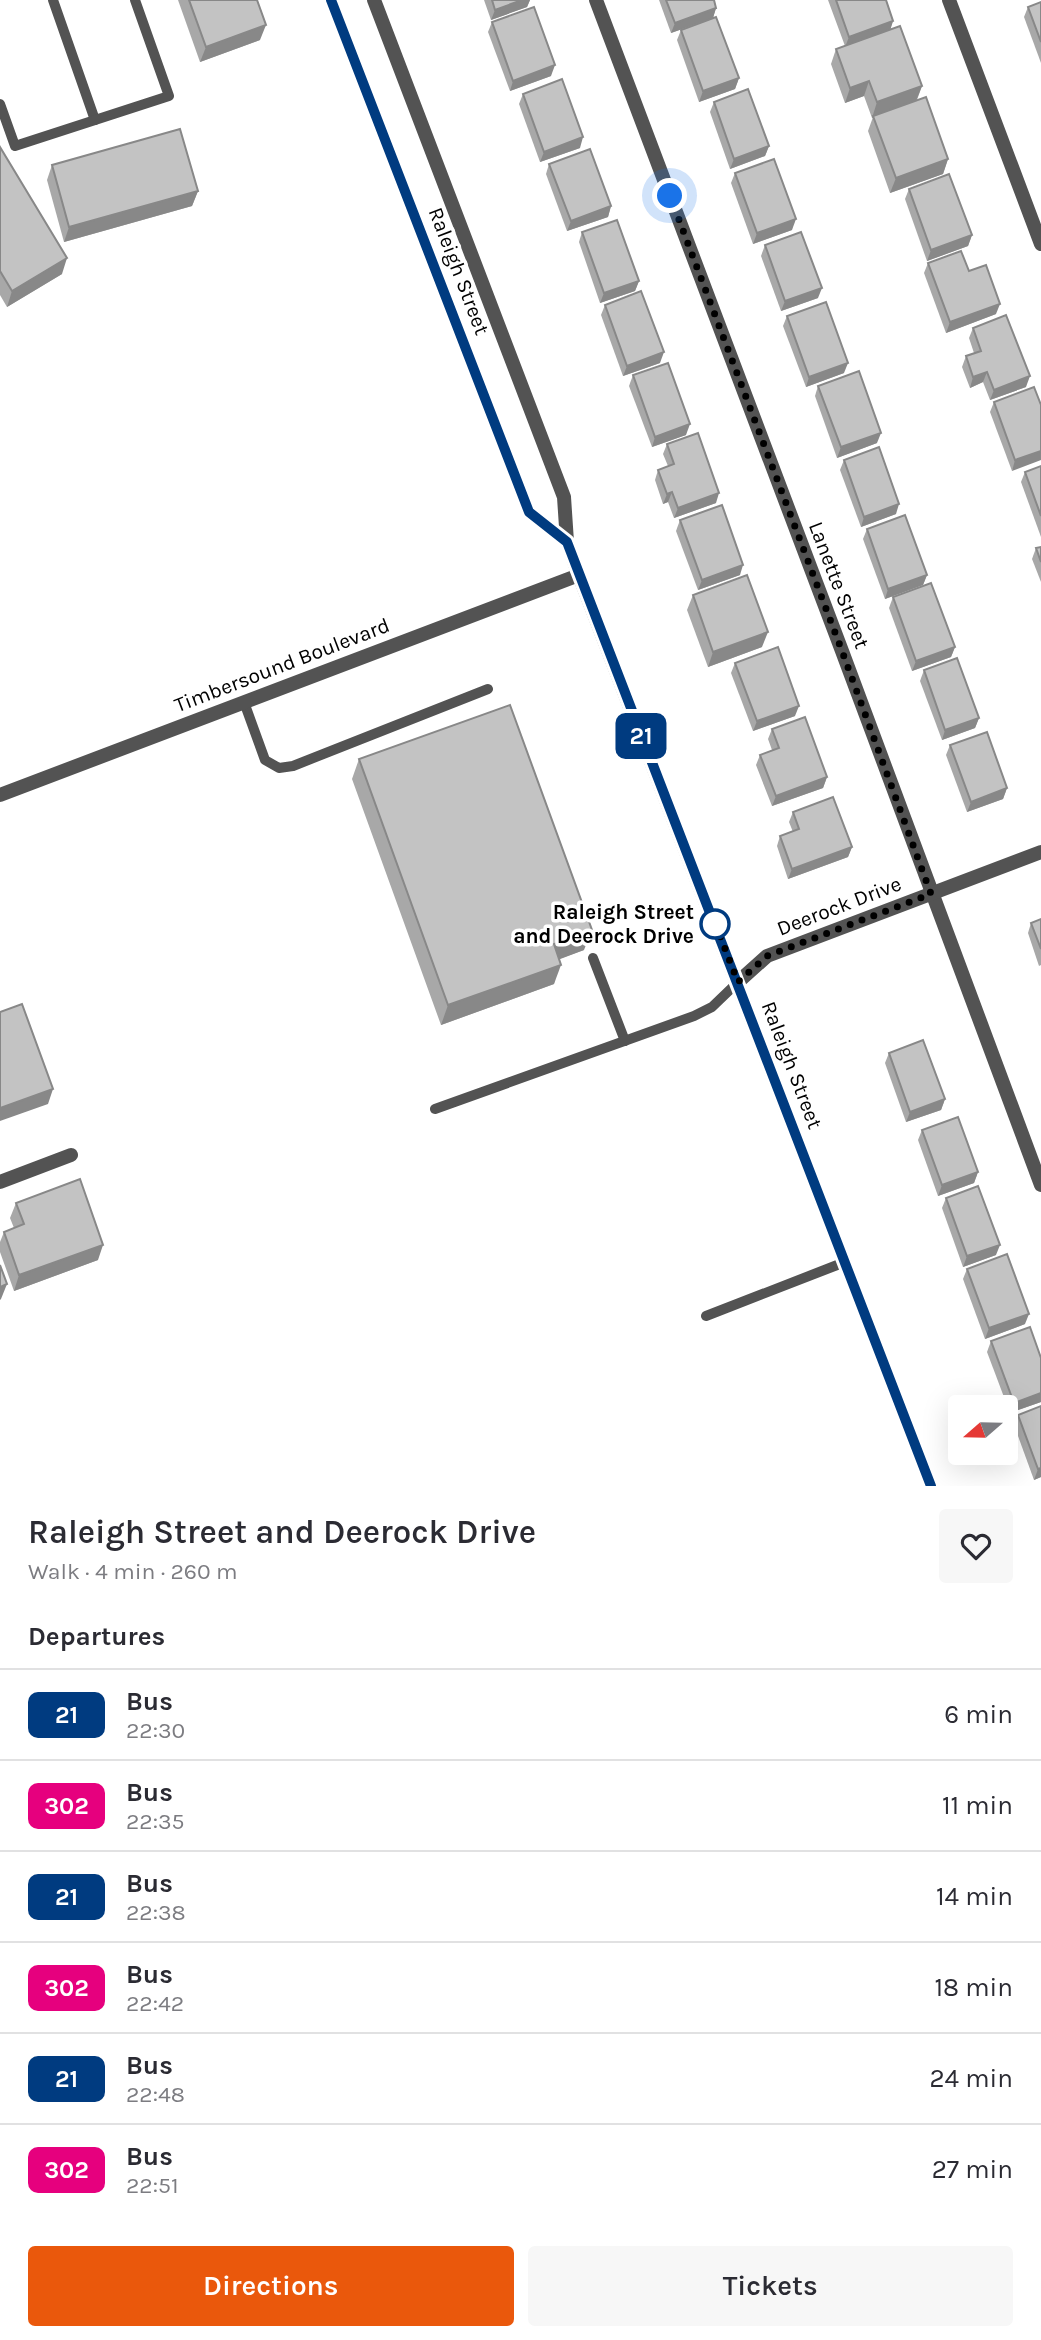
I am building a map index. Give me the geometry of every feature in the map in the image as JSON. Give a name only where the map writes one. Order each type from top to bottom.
[{"type":"street","name":"Raleigh Street","points":[[331,0],[529,512],[567,542]]},
{"type":"street","name":"Raleigh Street","points":[[374,0],[564,497],[567,542],[579,575],[931,1486]]},
{"type":"street","name":"Lanette Street","points":[[596,0],[1041,1185]]},
{"type":"street","points":[[949,0],[1041,244]]},
{"type":"street","name":"Timbersound Boulevard","points":[[0,795],[579,575]]},
{"type":"street","name":"Deerock Drive","points":[[738,982],[767,956],[1041,852]]},
{"type":"street","points":[[0,1182],[71,1154]]},
{"type":"lane","points":[[53,0],[95,120]]},
{"type":"lane","points":[[0,104],[15,146],[169,96],[135,0]]},
{"type":"lane","points":[[244,702],[265,760],[279,768],[293,766],[488,689]]},
{"type":"lane","points":[[593,958],[625,1041]]},
{"type":"lane","points":[[435,1109],[712,1007],[738,982]]},
{"type":"lane","points":[[706,1316],[845,1262]]},
{"type":"building","points":[[189,0],[257,0],[266,25],[206,47]]},
{"type":"building","points":[[492,0],[522,0],[495,10]]},
{"type":"building","points":[[666,0],[714,0],[716,8],[675,23]]},
{"type":"building","points":[[836,0],[886,0],[893,21],[849,37]]},
{"type":"building","points":[[1041,2],[1041,42],[1028,7]]},
{"type":"building","points":[[534,7],[555,65],[513,81],[492,22]]},
{"type":"building","points":[[716,17],[739,78],[703,91],[681,30]]},
{"type":"building","points":[[900,26],[922,86],[877,102],[869,81],[850,88],[836,49]]},
{"type":"building","points":[[562,79],[583,137],[544,152],[523,94]]},
{"type":"building","points":[[748,89],[769,146],[734,159],[714,102]]},
{"type":"building","points":[[926,97],[948,159],[896,178],[873,116]]},
{"type":"building","points":[[180,129],[198,191],[69,227],[52,165]]},
{"type":"building","points":[[0,147],[67,258],[12,291],[0,271]]},
{"type":"building","points":[[590,149],[611,206],[571,221],[549,164]]},
{"type":"building","points":[[774,159],[796,219],[757,233],[735,173]]},
{"type":"building","points":[[949,174],[972,235],[931,250],[909,189]]},
{"type":"building","points":[[617,220],[639,281],[604,293],[582,232]]},
{"type":"building","points":[[801,232],[822,288],[785,301],[765,245]]},
{"type":"building","points":[[961,251],[969,271],[986,265],[1000,304],[950,322],[928,263]]},
{"type":"building","points":[[641,291],[664,352],[627,366],[605,305]]},
{"type":"building","points":[[826,302],[848,363],[809,377],[787,316]]},
{"type":"building","points":[[1006,315],[1030,376],[994,390],[987,372],[973,377],[966,356],[981,351],[973,328]]},
{"type":"building","points":[[668,363],[690,424],[655,437],[633,375]]},
{"type":"building","points":[[859,371],[881,433],[841,447],[818,386]]},
{"type":"building","points":[[1034,387],[1041,405],[1041,451],[1015,460],[994,402]]},
{"type":"building","points":[[698,433],[719,493],[678,508],[672,492],[667,494],[658,470],[674,464],[667,444]]},
{"type":"building","points":[[879,447],[899,504],[864,517],[844,460]]},
{"type":"building","points":[[1041,466],[1041,516],[1025,472]]},
{"type":"building","points":[[722,505],[743,565],[702,580],[680,520]]},
{"type":"building","points":[[905,515],[927,575],[888,589],[867,529]]},
{"type":"building","points":[[1041,547],[1041,562],[1036,548]]},
{"type":"building","points":[[747,575],[768,632],[713,652],[693,595]]},
{"type":"building","points":[[931,583],[955,647],[916,661],[893,597]]},
{"type":"building","points":[[778,647],[799,706],[757,721],[735,663]]},
{"type":"building","points":[[957,658],[979,718],[945,730],[924,670]]},
{"type":"building","points":[[510,705],[592,930],[554,944],[561,965],[448,1005],[359,759]]},
{"type":"building","points":[[805,717],[827,777],[776,796],[760,755],[779,748],[772,729]]},
{"type":"building","points":[[987,732],[1007,788],[971,802],[950,745]]},
{"type":"building","points":[[833,797],[852,847],[792,869],[780,836],[799,829],[793,812]]},
{"type":"building","points":[[1041,919],[1041,949],[1031,923]]},
{"type":"building","points":[[22,1004],[53,1089],[0,1108],[0,1012]]},
{"type":"building","points":[[923,1040],[945,1099],[910,1112],[889,1053]]},
{"type":"building","points":[[958,1117],[978,1172],[942,1185],[922,1130]]},
{"type":"building","points":[[80,1179],[103,1245],[19,1275],[4,1232],[24,1224],[16,1203]]},
{"type":"building","points":[[978,1186],[1000,1245],[967,1256],[946,1198]]},
{"type":"building","points":[[1007,1254],[1029,1314],[989,1328],[967,1269]]},
{"type":"building","points":[[0,1265],[7,1284],[0,1287]]},
{"type":"building","points":[[1030,1327],[1041,1358],[1041,1393],[1018,1402],[1018,1395],[1011,1395],[991,1341]]},
{"type":"building","points":[[1041,1406],[1041,1468],[1038,1469],[1018,1415]]},
{"type":"bus line","name":"21","points":[[331,0],[529,512],[567,542],[931,1486]]},
{"type":"place","name":"Raleigh Street and Deerock Drive","points":[[715,924]]},
{"type":"route","points":[[670,196],[931,894],[767,956],[738,982],[713,918],[715,924]]}]
